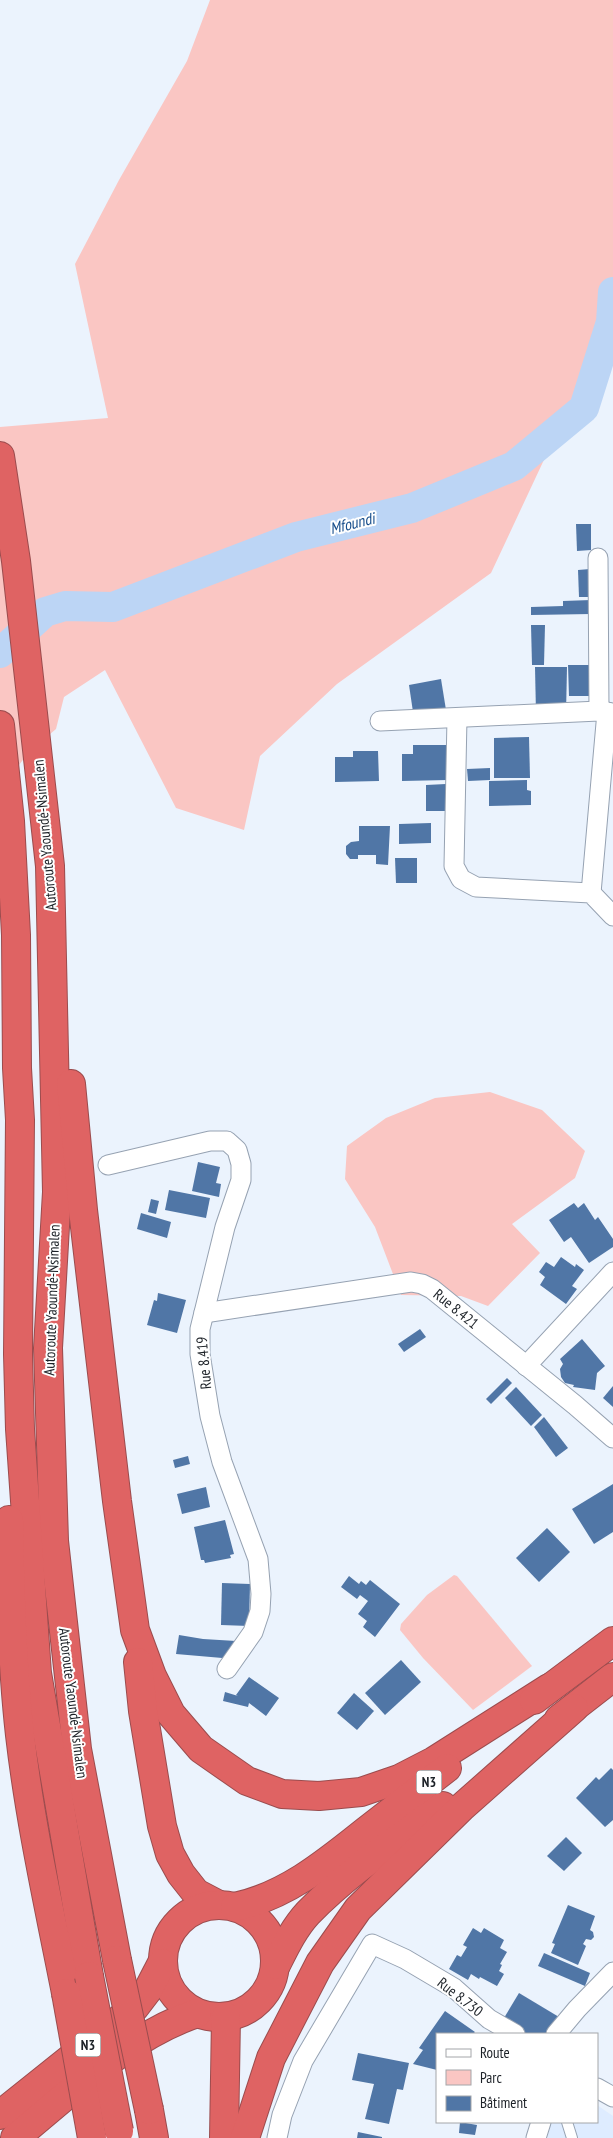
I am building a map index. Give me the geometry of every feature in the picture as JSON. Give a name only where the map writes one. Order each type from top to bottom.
[{"type":"highway","name":"Autoroute Yaoundé-Nsimalen","points":[[0,456],[16,561],[50,866],[57,1192],[48,1348],[54,1541],[77,1749],[117,1960],[154,2138]]},
{"type":"highway","name":"Autoroute Yaoundé-Nsimalen","points":[[0,726],[10,821],[16,935],[17,1068],[20,1120],[18,1354],[20,1429],[38,1673],[89,1976],[120,2135]]},
{"type":"highway","points":[[50,866],[83,1210],[117,1501],[136,1630],[143,1711],[162,1826],[170,1854],[181,1874],[196,1892],[226,1905]]},
{"type":"highway","points":[[0,1277],[8,1210],[17,1068]]},
{"type":"highway","points":[[20,1429],[9,1491],[10,1611],[20,1735],[37,1851],[66,1992],[92,2138]]},
{"type":"highway","points":[[136,1630],[152,1676],[171,1714],[201,1749],[247,1782],[282,1794],[319,1796],[361,1792],[399,1779],[434,1761],[549,1688]]},
{"type":"highway","name":"N3","points":[[613,1641],[549,1688],[342,1851],[301,1879],[274,1895],[252,1903],[198,1908],[183,1917],[171,1930],[164,1946],[163,1976],[169,1991],[188,2009],[206,2016],[226,2017],[244,2012],[260,2000],[271,1984],[276,1965],[289,1937],[307,1914],[358,1869],[613,1678]]},
{"type":"highway","points":[[246,2138],[271,2058],[320,1963],[358,1909],[462,1807],[574,1708]]},
{"type":"highway","points":[[0,1738],[8,1754],[37,1851]]},
{"type":"highway","name":"N3","points":[[226,1905],[252,1915],[265,1928],[274,1945],[276,1965]]},
{"type":"highway","name":"N3","points":[[0,2115],[135,2007],[148,1990],[162,1963]]},
{"type":"highway","name":"N3","points":[[15,2138],[120,2053],[151,2032],[197,2012]]},
{"type":"highway","points":[[224,2138],[226,2017]]},
{"type":"street","points":[[591,893],[606,712],[598,558]]},
{"type":"street","points":[[380,721],[606,712]]},
{"type":"street","points":[[457,718],[454,866],[461,879],[476,887],[591,893],[613,916]]},
{"type":"street","name":"Rue 8.419","points":[[108,1165],[210,1141],[227,1141],[237,1150],[241,1164],[241,1180],[225,1227],[200,1329],[200,1354],[210,1416],[222,1462],[258,1558],[261,1594],[260,1611],[254,1632],[227,1669]]},
{"type":"street","points":[[526,1366],[613,1272]]},
{"type":"street","name":"Rue 8.421","points":[[204,1313],[411,1282],[422,1284],[432,1289],[575,1404],[613,1438]]},
{"type":"street","name":"Rue 8.730","points":[[277,2138],[282,2115],[303,2061],[372,1944],[405,1959],[454,1988],[489,2020],[513,2033]]},
{"type":"street","points":[[557,2033],[613,1972]]},
{"type":"street","points":[[598,2089],[613,2097]]},
{"type":"street","points":[[536,2138],[540,2123]]},
{"type":"lane","points":[[566,2123],[572,2138]]},
{"type":"shaded area","points":[[598,2106],[613,2116],[613,2138],[547,2138],[551,2123],[598,2123]]},
{"type":"green space","points":[[210,0],[613,0],[613,295],[579,385],[491,573],[337,684],[260,756],[244,830],[176,808],[105,670],[64,697],[56,729],[29,752],[0,797],[0,427],[108,418],[75,264],[119,180],[187,61]]},
{"type":"green space","points":[[490,1092],[542,1110],[585,1151],[575,1178],[512,1224],[540,1253],[488,1306],[461,1296],[401,1295],[375,1227],[345,1179],[347,1146],[386,1118],[435,1098]]},
{"type":"green space","points":[[454,1575],[457,1576],[532,1666],[473,1710],[423,1658],[400,1630],[401,1624],[427,1595]]},
{"type":"building","points":[[576,524],[591,524],[591,550],[577,551]]},
{"type":"building","points":[[590,569],[591,597],[579,597],[578,570]]},
{"type":"building","points":[[591,600],[591,614],[531,615],[531,607],[563,606],[563,601]]},
{"type":"building","points":[[531,625],[545,625],[544,665],[532,665]]},
{"type":"building","points":[[568,665],[593,665],[593,696],[569,696]]},
{"type":"building","points":[[535,667],[567,667],[566,714],[536,714]]},
{"type":"building","points":[[441,679],[446,710],[413,712],[409,685]]},
{"type":"building","points":[[529,737],[530,778],[494,778],[494,738]]},
{"type":"building","points":[[413,745],[447,745],[448,780],[402,781],[402,754],[413,754]]},
{"type":"building","points":[[353,751],[378,751],[379,781],[335,782],[335,757],[353,757]]},
{"type":"building","points":[[490,768],[490,780],[468,781],[467,769]]},
{"type":"building","points":[[527,780],[527,790],[531,791],[531,805],[489,806],[489,781]]},
{"type":"building","points":[[446,784],[447,811],[426,811],[426,785]]},
{"type":"building","points":[[431,823],[431,843],[399,844],[399,824]]},
{"type":"building","points":[[359,826],[390,826],[388,865],[376,864],[376,855],[358,855],[358,859],[350,859],[346,854],[346,846],[351,842],[359,841]]},
{"type":"building","points":[[395,858],[417,858],[417,883],[396,883]]},
{"type":"building","points":[[198,1162],[220,1167],[216,1183],[221,1184],[219,1197],[192,1191]]},
{"type":"building","points":[[169,1190],[210,1198],[206,1218],[165,1210]]},
{"type":"building","points":[[151,1199],[159,1201],[156,1214],[148,1212]]},
{"type":"building","points":[[574,1203],[578,1208],[584,1203],[595,1220],[598,1217],[613,1239],[613,1247],[589,1263],[571,1237],[564,1242],[549,1220]]},
{"type":"building","points":[[141,1213],[171,1222],[167,1238],[137,1229]]},
{"type":"building","points":[[561,1257],[575,1267],[576,1264],[584,1270],[572,1286],[577,1289],[566,1304],[540,1285],[545,1277],[539,1272],[546,1262],[554,1267]]},
{"type":"building","points":[[158,1293],[186,1300],[177,1333],[147,1325],[154,1300],[157,1301]]},
{"type":"building","points":[[420,1329],[426,1337],[404,1352],[398,1344]]},
{"type":"building","points":[[582,1339],[605,1366],[597,1373],[595,1390],[573,1387],[574,1385],[565,1383],[561,1377],[560,1369],[563,1364],[560,1359]]},
{"type":"building","points":[[507,1378],[512,1383],[491,1404],[486,1399]]},
{"type":"building","points":[[613,1386],[613,1407],[603,1398]]},
{"type":"building","points":[[516,1387],[542,1415],[531,1426],[505,1398]]},
{"type":"building","points":[[544,1417],[568,1448],[556,1457],[534,1427]]},
{"type":"building","points":[[188,1456],[190,1464],[175,1468],[173,1460]]},
{"type":"building","points":[[613,1484],[613,1532],[594,1544],[572,1509]]},
{"type":"building","points":[[206,1487],[210,1507],[182,1514],[177,1494]]},
{"type":"building","points":[[225,1520],[234,1554],[230,1555],[231,1558],[205,1563],[204,1560],[201,1560],[194,1527]]},
{"type":"building","points":[[547,1528],[570,1552],[539,1582],[516,1558]]},
{"type":"building","points":[[349,1576],[359,1584],[361,1581],[366,1585],[370,1580],[400,1604],[375,1637],[363,1627],[367,1621],[358,1614],[368,1601],[360,1595],[357,1599],[341,1587]]},
{"type":"building","points":[[222,1583],[250,1584],[249,1626],[221,1625]]},
{"type":"building","points":[[179,1635],[236,1641],[234,1659],[176,1654]]},
{"type":"building","points":[[401,1660],[421,1682],[385,1715],[365,1693]]},
{"type":"building","points":[[249,1677],[279,1698],[266,1716],[249,1703],[248,1707],[223,1701],[225,1692],[238,1696],[236,1695]]},
{"type":"building","points":[[354,1693],[374,1711],[357,1730],[337,1713]]},
{"type":"building","points":[[611,1768],[613,1770],[613,1820],[605,1827],[576,1798],[596,1777],[599,1780]]},
{"type":"building","points":[[566,1837],[582,1853],[564,1871],[547,1856]]},
{"type":"building","points":[[568,1905],[595,1916],[590,1930],[593,1932],[594,1937],[591,1940],[586,1939],[583,1944],[586,1946],[578,1965],[551,1953],[555,1944],[552,1943]]},
{"type":"building","points":[[473,1928],[481,1933],[484,1928],[504,1940],[500,1948],[507,1952],[500,1964],[502,1965],[499,1971],[504,1974],[497,1986],[471,1974],[468,1980],[449,1969],[457,1955],[461,1957],[467,1947],[463,1945]]},
{"type":"building","points":[[544,1953],[590,1973],[585,1986],[538,1966]]},
{"type":"building","points":[[519,1993],[564,2020],[556,2033],[522,2033],[501,2023]]},
{"type":"building","points":[[445,2011],[475,2032],[436,2033],[436,2070],[413,2064],[423,2050],[419,2048]]},
{"type":"building","points":[[358,2053],[409,2063],[403,2090],[397,2089],[389,2124],[365,2119],[374,2084],[352,2080]]},
{"type":"building","points":[[460,2123],[477,2125],[475,2135],[459,2133]]},
{"type":"building","points":[[358,2132],[382,2137],[382,2138],[357,2138]]},
{"type":"waterway","name":"Mfoundi","points":[[0,653],[45,612],[65,606],[113,607],[296,537],[412,508],[514,466],[584,408],[611,322],[613,292]]}]
